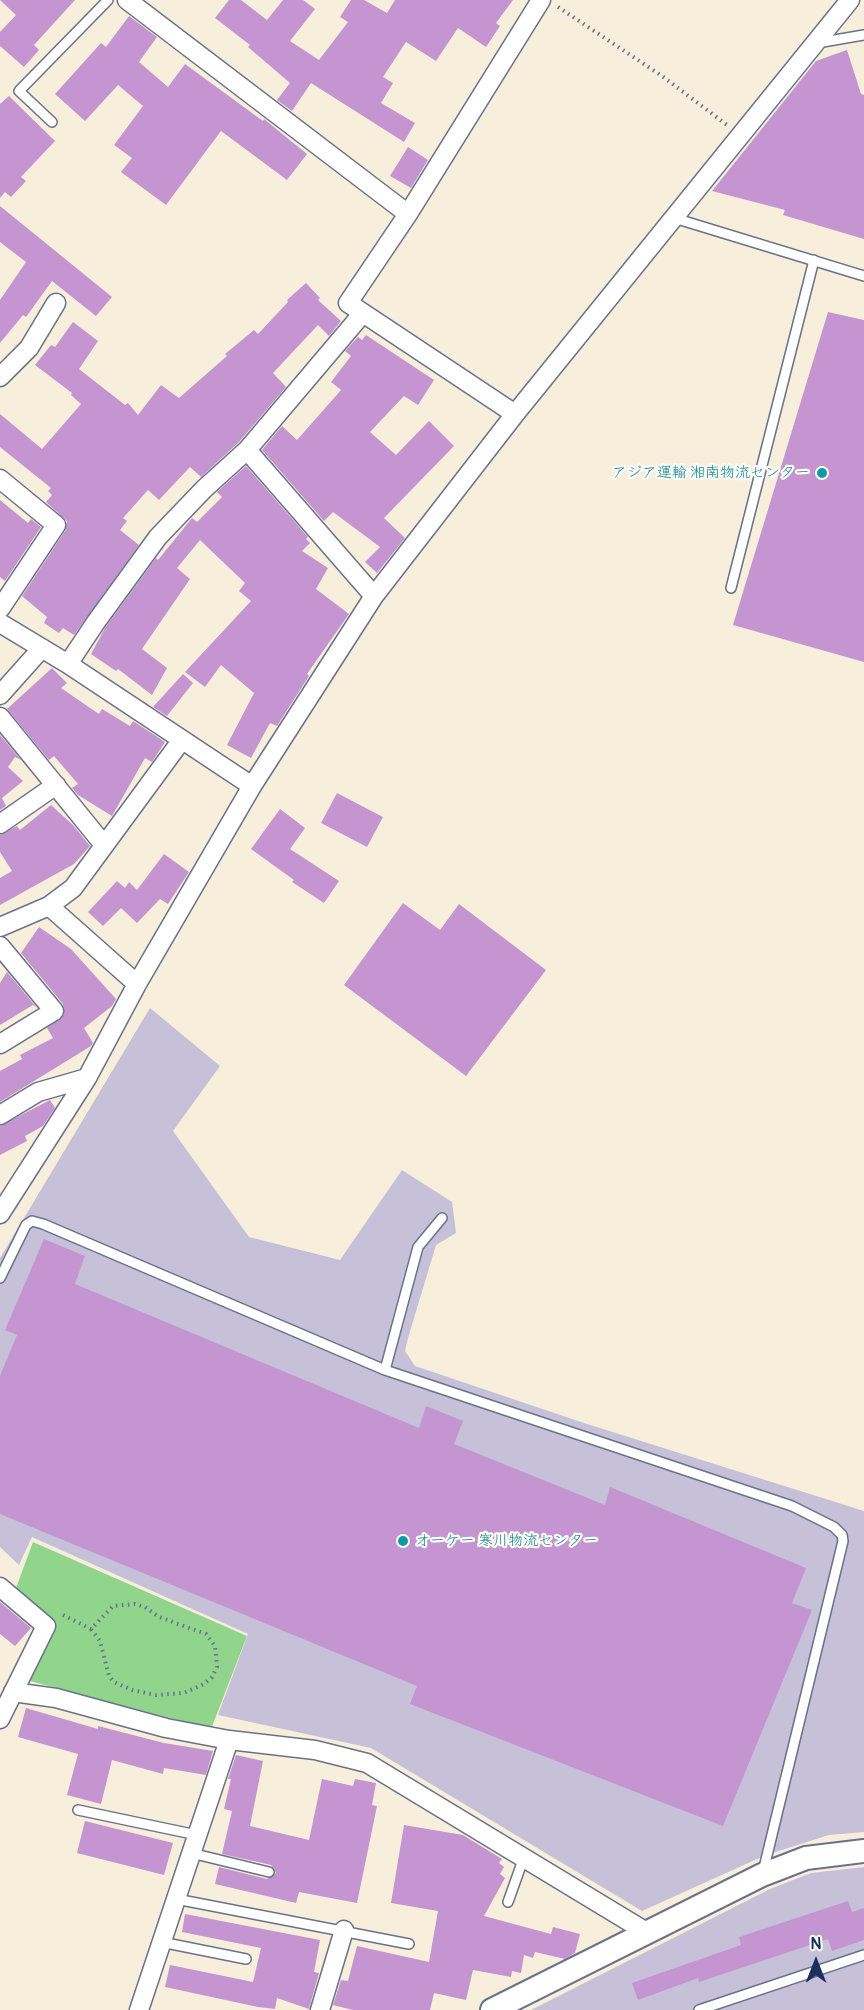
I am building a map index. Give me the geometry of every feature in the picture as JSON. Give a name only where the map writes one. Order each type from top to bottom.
[{"type":"street","points":[[127,0],[408,214]]},
{"type":"street","points":[[0,1214],[87,1078],[136,984],[252,786],[374,596],[515,414],[850,0]]},
{"type":"street","points":[[515,414],[348,303],[549,3]]},
{"type":"street","points":[[0,377],[29,348],[56,303]]},
{"type":"street","points":[[68,664],[158,537],[204,489],[248,450],[363,313]]},
{"type":"street","points":[[248,450],[374,596]]},
{"type":"street","points":[[0,479],[56,525],[0,609]]},
{"type":"street","points":[[0,623],[68,664],[252,786]]},
{"type":"street","points":[[0,695],[42,648]]},
{"type":"street","points":[[0,717],[105,845]]},
{"type":"street","points":[[0,927],[49,906],[73,888],[181,741]]},
{"type":"street","points":[[0,824],[56,785]]},
{"type":"street","points":[[49,906],[136,984]]},
{"type":"street","points":[[0,946],[54,1011],[0,1044]]},
{"type":"street","points":[[0,1115],[38,1092],[87,1078]]},
{"type":"street","points":[[0,1587],[46,1626],[0,1719]]},
{"type":"street","points":[[13,1692],[56,1698],[165,1728],[229,1740],[315,1750],[367,1763],[648,1933]]},
{"type":"street","points":[[139,2010],[229,1740]]},
{"type":"street","points":[[492,2010],[762,1875],[806,1858],[864,1851]]},
{"type":"street","points":[[320,2010],[344,1930]]},
{"type":"lane","points":[[52,122],[19,91],[108,0]]},
{"type":"lane","points":[[815,44],[864,35]]},
{"type":"lane","points":[[674,218],[864,276]]},
{"type":"lane","points":[[731,588],[814,260]]},
{"type":"lane","points":[[385,1370],[418,1247],[442,1218]]},
{"type":"lane","points":[[0,1278],[26,1225],[32,1221],[385,1370],[792,1506],[829,1524],[840,1533],[843,1541],[762,1875]]},
{"type":"lane","points":[[78,1810],[197,1834]]},
{"type":"lane","points":[[191,1853],[269,1872]]},
{"type":"lane","points":[[508,1902],[524,1857]]},
{"type":"lane","points":[[176,1899],[409,1944]]},
{"type":"lane","points":[[162,1942],[246,1959]]},
{"type":"lane","points":[[699,2010],[864,1955]]},
{"type":"path","points":[[549,3],[662,76],[741,135]]},
{"type":"path","points":[[84,1626],[91,1629],[100,1641],[104,1664],[109,1676],[114,1682],[132,1690],[156,1695],[184,1693],[204,1684],[212,1677],[217,1667],[215,1646],[206,1634],[159,1617],[135,1604],[113,1606],[91,1629]]},
{"type":"shaded area","points":[[150,1008],[220,1066],[173,1131],[249,1237],[340,1260],[402,1170],[452,1202],[456,1233],[436,1245],[405,1351],[415,1366],[587,1424],[864,1511],[864,1832],[829,1835],[766,1855],[642,1911],[371,1748],[218,1715],[248,1634],[32,1537],[19,1565],[0,1547],[0,1258]]},
{"type":"shaded area","points":[[864,1867],[864,2010],[531,2010],[770,1889],[811,1873]]},
{"type":"green space","points":[[33,1542],[247,1636],[211,1729],[30,1681],[54,1620],[16,1588]]},
{"type":"building","points":[[0,0],[75,0],[34,45],[39,50],[24,67],[0,46],[0,32],[16,15]]},
{"type":"building","points":[[229,0],[241,0],[267,20],[283,0],[303,0],[315,9],[290,41],[319,60],[348,22],[340,17],[351,0],[364,0],[387,13],[395,0],[513,0],[496,23],[500,26],[486,47],[458,28],[436,61],[406,42],[383,77],[393,83],[381,103],[415,123],[404,142],[311,83],[292,111],[277,100],[290,83],[248,47],[250,45],[215,18]]},
{"type":"building","points":[[129,16],[157,37],[139,62],[168,87],[185,64],[263,121],[264,119],[307,154],[287,180],[221,131],[166,205],[121,172],[132,158],[114,145],[143,106],[118,85],[85,121],[55,94],[101,43],[106,47]]},
{"type":"building","points":[[847,50],[861,94],[864,95],[864,239],[783,215],[785,210],[712,191],[816,61]]},
{"type":"building","points":[[9,96],[55,141],[21,177],[26,181],[11,197],[5,192],[0,198],[0,104]]},
{"type":"building","points":[[408,147],[428,160],[411,188],[390,176]]},
{"type":"building","points":[[0,206],[112,297],[96,316],[52,281],[26,317],[23,315],[0,343],[0,300],[26,262],[0,242]]},
{"type":"building","points":[[306,283],[320,298],[318,300],[341,321],[329,336],[318,325],[273,373],[286,387],[239,442],[201,477],[190,467],[159,500],[148,490],[123,518],[127,521],[120,530],[139,545],[74,635],[63,628],[59,633],[44,623],[47,617],[22,596],[65,531],[67,521],[46,502],[52,495],[48,491],[51,488],[0,447],[0,414],[42,449],[81,404],[71,395],[72,393],[35,365],[51,345],[55,347],[73,322],[98,341],[79,369],[125,405],[128,403],[138,415],[161,385],[179,398],[254,330],[258,334],[288,302],[287,300]]},
{"type":"building","name":"アジア運輸 湘南物流センター","points":[[828,312],[864,320],[864,662],[733,625]]},
{"type":"building","points":[[366,335],[434,380],[418,405],[404,396],[370,432],[396,455],[429,421],[454,446],[384,518],[405,538],[377,573],[365,562],[380,547],[333,512],[324,521],[262,450],[282,426],[297,440],[341,390],[331,382],[351,356],[345,351],[358,337],[362,340]]},
{"type":"building","points":[[246,466],[308,537],[306,539],[310,543],[302,551],[328,568],[316,589],[349,614],[307,674],[309,676],[277,726],[270,723],[251,758],[227,745],[254,693],[221,665],[205,687],[185,672],[251,601],[239,591],[245,583],[200,540],[177,568],[190,579],[142,649],[167,668],[152,695],[118,669],[116,671],[91,654],[105,628],[156,558],[158,560],[192,518],[197,522],[222,497],[217,492]]},
{"type":"building","points":[[0,500],[28,523],[31,519],[41,527],[5,581],[0,577]]},
{"type":"building","points":[[52,668],[67,683],[61,688],[99,714],[102,709],[130,726],[133,721],[165,742],[152,762],[145,758],[112,816],[78,795],[72,788],[78,784],[54,756],[49,760],[7,709]]},
{"type":"building","points":[[183,674],[193,683],[167,716],[153,707]]},
{"type":"building","points":[[0,735],[21,760],[15,757],[8,767],[23,781],[2,798],[6,806],[0,810]]},
{"type":"building","points":[[337,793],[383,817],[367,847],[321,823]]},
{"type":"building","points":[[51,805],[73,825],[90,846],[74,864],[0,905],[0,878],[12,871],[0,852],[0,835],[17,826],[20,830]]},
{"type":"building","points":[[280,809],[305,828],[290,849],[339,881],[324,903],[292,882],[294,880],[251,849]]},
{"type":"building","points":[[164,854],[189,872],[168,904],[160,899],[137,923],[121,908],[103,926],[88,912],[117,881],[125,888],[129,882],[137,890]]},
{"type":"building","points":[[403,903],[440,930],[459,904],[546,970],[466,1076],[344,985]]},
{"type":"building","points":[[39,927],[71,949],[116,999],[112,1006],[84,1028],[93,1043],[91,1046],[0,1102],[0,1071],[22,1059],[20,1055],[53,1038],[47,1028],[64,1015],[63,1004],[21,953]]},
{"type":"building","points":[[7,972],[37,1008],[33,1005],[0,1025],[0,983]]},
{"type":"building","points":[[50,1100],[55,1108],[43,1126],[25,1136],[27,1141],[0,1155],[0,1126]]},
{"type":"building","name":"オーケー 寒川物流センター","points":[[44,1239],[85,1256],[75,1284],[419,1428],[426,1406],[463,1421],[454,1444],[605,1505],[610,1487],[806,1568],[792,1603],[812,1610],[723,1826],[410,1704],[417,1686],[0,1514],[0,1376],[17,1335],[5,1330]]},
{"type":"building","points":[[0,1602],[31,1628],[15,1646],[0,1634]]},
{"type":"building","points":[[26,1708],[98,1729],[98,1726],[164,1743],[213,1751],[206,1775],[164,1768],[163,1774],[112,1760],[101,1804],[67,1795],[78,1754],[18,1737]]},
{"type":"building","points":[[236,1755],[263,1761],[250,1826],[309,1840],[322,1779],[353,1786],[355,1779],[376,1783],[372,1805],[377,1806],[357,1903],[299,1892],[296,1903],[215,1884],[219,1867],[267,1879],[276,1873],[271,1865],[222,1854],[232,1811],[224,1809],[231,1779],[228,1779]]},
{"type":"building","points":[[85,1821],[173,1843],[164,1875],[77,1853]]},
{"type":"building","points":[[404,1825],[463,1835],[502,1859],[499,1863],[504,1867],[500,1874],[505,1878],[484,1916],[551,1934],[553,1927],[580,1934],[575,1953],[565,1959],[535,1952],[533,1958],[524,1955],[521,1973],[512,1971],[511,1977],[473,1970],[466,2000],[434,1993],[430,2010],[353,2010],[333,2005],[341,1980],[348,1981],[357,1946],[429,1962],[438,1911],[391,1903]]},
{"type":"building","points":[[848,1901],[852,1912],[864,1908],[864,1940],[832,1951],[828,1939],[699,1982],[698,1978],[638,2000],[632,1983],[741,1945],[739,1937]]},
{"type":"building","points":[[185,1914],[320,1940],[314,1972],[319,1973],[309,2009],[277,1998],[275,2009],[165,1987],[170,1965],[253,1982],[261,1948],[182,1932]]},
{"type":"place","name":"アジア運輸 湘南物流センター","points":[[822,473]]},
{"type":"place","name":"オーケー 寒川物流センター","points":[[403,1541]]}]
